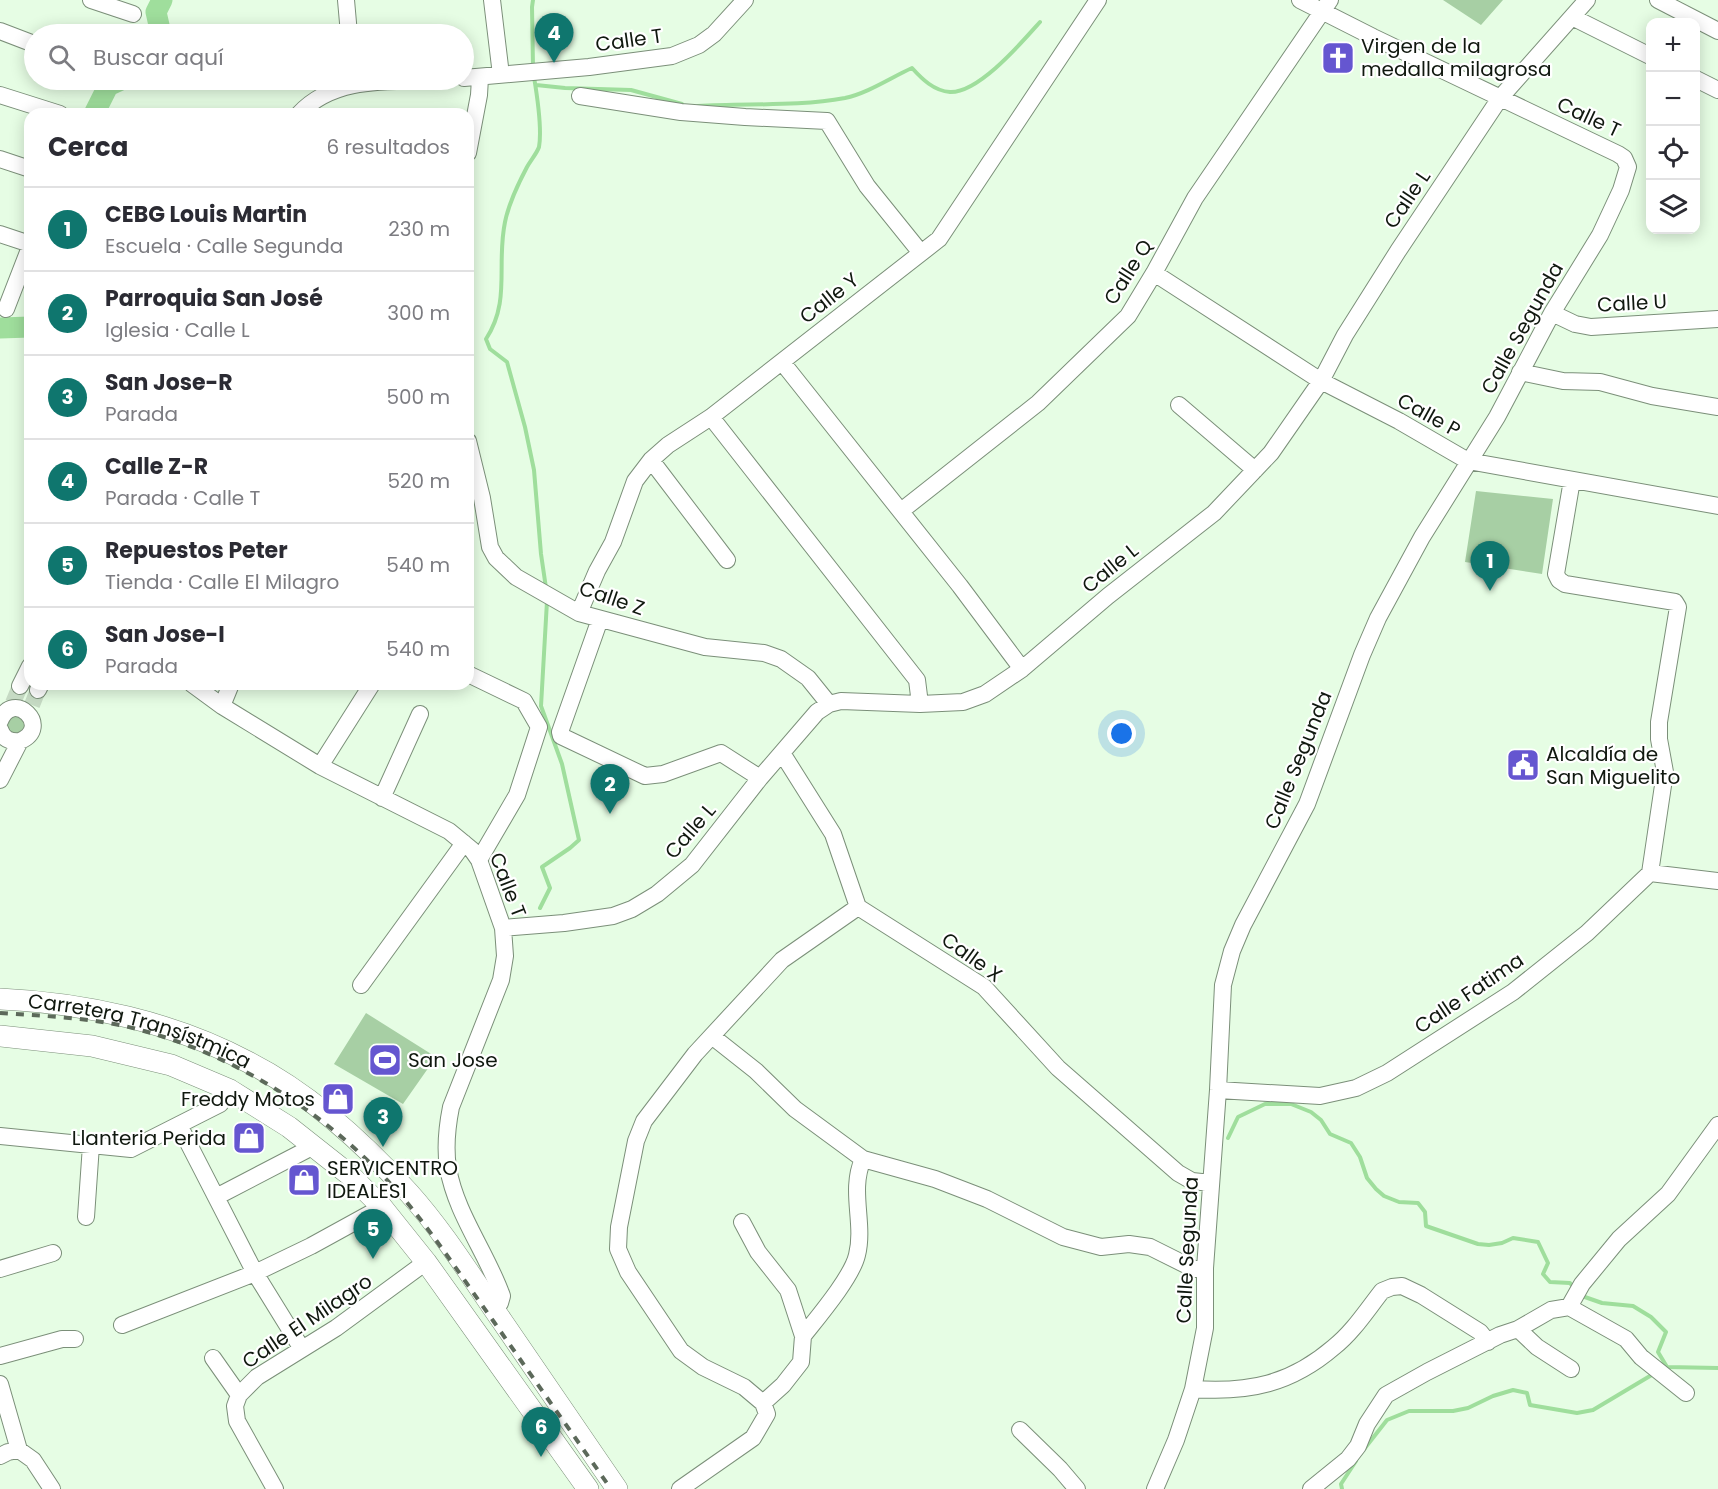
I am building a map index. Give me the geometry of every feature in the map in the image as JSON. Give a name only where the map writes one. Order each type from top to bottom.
[{"type":"main road","name":"Carretera Transístmica","points":[[0,999],[25,1000],[117,1014],[154,1024],[222,1048],[282,1081],[323,1111],[409,1193],[446,1240],[617,1489]]},
{"type":"main road","name":"Carretera Transístmica","points":[[0,1036],[92,1046],[171,1065],[230,1090],[289,1127],[314,1146],[351,1176],[382,1207],[426,1262],[588,1489]]},
{"type":"street","points":[[91,0],[133,14]]},
{"type":"street","points":[[346,0],[348,24]]},
{"type":"street","points":[[492,0],[501,75]]},
{"type":"street","name":"Calle T","points":[[474,78],[672,56],[699,45],[714,34],[745,0]]},
{"type":"street","name":"Calle Y","points":[[579,612],[613,542],[634,481],[651,460],[668,445],[711,417],[939,239],[1098,0]]},
{"type":"street","name":"Calle T","points":[[1300,0],[1327,6],[1500,98],[1618,154],[1624,158],[1628,168]]},
{"type":"street","name":"Calle L","points":[[503,928],[613,916],[632,909],[657,894],[692,865],[760,778],[817,712],[829,704],[841,701],[920,704],[963,702],[974,699],[1022,669],[1108,596],[1214,513],[1271,453],[1321,381],[1345,335],[1398,251],[1500,98],[1587,0]]},
{"type":"street","points":[[1658,0],[1718,31]]},
{"type":"street","name":"Calle Q","points":[[901,511],[1038,403],[1128,316],[1195,198],[1327,6]]},
{"type":"street","points":[[1572,17],[1646,54]]},
{"type":"street","points":[[0,32],[24,40]]},
{"type":"street","points":[[1700,81],[1718,90]]},
{"type":"street","points":[[474,83],[479,95],[474,121]]},
{"type":"street","points":[[305,108],[316,98],[332,90]]},
{"type":"street","points":[[0,95],[41,108]]},
{"type":"street","points":[[580,96],[681,112],[827,121],[867,186],[921,253]]},
{"type":"street","points":[[0,159],[24,167]]},
{"type":"street","name":"Calle Segunda","points":[[1155,1489],[1176,1440],[1193,1389],[1205,1328],[1205,1268],[1223,985],[1232,951],[1243,925],[1307,804],[1378,618],[1422,537],[1468,460],[1497,417],[1552,313],[1600,235],[1621,190],[1628,168]]},
{"type":"street","points":[[0,234],[24,244]]},
{"type":"street","points":[[6,309],[24,262]]},
{"type":"street","name":"Calle P","points":[[1154,273],[1321,381],[1468,460],[1718,506]]},
{"type":"street","name":"Calle U","points":[[1552,313],[1575,324],[1591,327],[1718,319]]},
{"type":"street","points":[[782,362],[960,586],[1022,669]]},
{"type":"street","points":[[1520,372],[1563,381],[1600,382],[1653,396],[1718,407]]},
{"type":"street","points":[[1179,405],[1255,470]]},
{"type":"street","points":[[711,417],[917,680],[920,704]]},
{"type":"street","points":[[651,460],[727,560]]},
{"type":"street","name":"Calle Z","points":[[474,465],[490,547],[496,558],[516,576],[579,612],[600,619],[705,647],[764,654],[781,659],[808,678],[829,704]]},
{"type":"street","points":[[1572,480],[1556,574],[1559,580],[1565,584],[1675,602],[1678,607],[1659,722],[1659,739],[1665,772],[1650,873],[1718,881]]},
{"type":"street","points":[[600,619],[560,732],[561,736],[645,776],[663,774],[721,753],[760,778]]},
{"type":"street","points":[[474,677],[524,701],[539,727],[517,795],[479,860]]},
{"type":"street","points":[[20,686],[24,678]]},
{"type":"street","name":"Calle T","points":[[200,690],[222,706],[320,766],[449,831],[479,860],[503,928],[505,956],[501,980],[458,1090],[447,1127],[448,1168],[458,1198],[502,1296],[500,1304],[494,1310]]},
{"type":"street","points":[[222,706],[229,690]]},
{"type":"street","points":[[320,766],[368,690]]},
{"type":"street","points":[[20,741],[9,740],[4,722],[21,709],[26,711],[36,700]]},
{"type":"street","points":[[0,780],[20,741],[30,734],[36,700]]},
{"type":"street","points":[[382,798],[420,714]]},
{"type":"street","points":[[680,1489],[753,1438],[767,1414],[763,1403],[744,1387],[703,1367],[681,1351],[628,1272],[618,1250],[619,1227],[636,1141],[644,1121],[696,1054],[782,960],[858,907],[833,834],[782,753]]},
{"type":"street","points":[[361,985],[464,843]]},
{"type":"street","name":"Calle Fatima","points":[[1218,1090],[1320,1096],[1356,1088],[1387,1073],[1513,992],[1587,933],[1650,873]]},
{"type":"street","name":"Calle X","points":[[858,907],[984,987],[1058,1068],[1178,1173],[1192,1181],[1210,1183]]},
{"type":"street","points":[[713,1037],[756,1071],[795,1109],[863,1159],[910,1171],[987,1199],[1063,1237],[1101,1246],[1128,1244],[1150,1247],[1194,1269],[1205,1268]]},
{"type":"street","points":[[0,1136],[131,1149],[220,1104],[230,1090]]},
{"type":"street","points":[[180,1125],[255,1273],[302,1349]]},
{"type":"street","points":[[1311,1489],[1347,1459],[1358,1446],[1367,1424],[1386,1395],[1500,1335],[1518,1329],[1576,1296],[1620,1239],[1668,1194],[1718,1125]]},
{"type":"street","points":[[86,1217],[91,1144]]},
{"type":"street","points":[[216,1197],[314,1146]]},
{"type":"street","points":[[803,1336],[842,1284],[857,1256],[859,1233],[857,1173],[863,1159]]},
{"type":"street","points":[[122,1325],[255,1273],[311,1246],[382,1207]]},
{"type":"street","points":[[742,1222],[758,1252],[788,1290],[803,1336],[801,1362],[783,1385],[763,1403]]},
{"type":"street","points":[[0,1269],[52,1253]]},
{"type":"street","name":"Calle El Milagro","points":[[275,1489],[237,1421],[235,1406],[239,1395],[257,1377],[336,1328],[426,1262]]},
{"type":"street","points":[[1193,1389],[1211,1390],[1270,1384],[1300,1372],[1336,1346],[1382,1291],[1392,1287],[1402,1286],[1421,1295],[1480,1332],[1488,1342]]},
{"type":"street","points":[[1576,1296],[1686,1393]]},
{"type":"street","points":[[1518,1329],[1537,1347],[1571,1369]]},
{"type":"street","points":[[0,1356],[62,1339],[75,1339]]},
{"type":"street","points":[[213,1358],[239,1395]]},
{"type":"street","points":[[0,1384],[19,1450],[33,1460],[52,1489]]},
{"type":"street","points":[[1020,1430],[1077,1489]]},
{"type":"street","points":[[0,1456],[19,1450]]},
{"type":"green space","points":[[1443,0],[1503,0],[1481,25]]},
{"type":"green space","points":[[1476,491],[1553,499],[1542,574],[1465,562]]},
{"type":"green space","points":[[22,713],[28,731],[10,737],[4,719]]},
{"type":"green space","name":"San Jose","points":[[366,1013],[436,1057],[403,1104],[334,1064]]},
{"type":"waterway","points":[[159,24],[156,12],[162,0]]},
{"type":"waterway","points":[[533,0],[533,67]]},
{"type":"waterway","points":[[698,106],[790,104],[845,98],[871,89],[912,68],[934,87],[950,92],[961,90],[974,84],[999,65],[1040,22]]},
{"type":"waterway","points":[[534,77],[540,122],[539,147],[511,200],[503,238],[501,297],[494,325],[486,339],[490,349],[507,362],[525,427],[534,470],[546,588]]},
{"type":"waterway","points":[[536,85],[631,90],[682,104]]},
{"type":"waterway","points":[[97,108],[106,90]]},
{"type":"waterway","points":[[0,328],[24,327]]},
{"type":"waterway","points":[[540,908],[550,888],[542,867],[579,840],[562,764],[541,706],[547,601]]},
{"type":"waterway","points":[[1228,1138],[1238,1117],[1265,1104],[1291,1104],[1311,1112],[1321,1120],[1330,1134],[1351,1143],[1360,1157],[1367,1178],[1384,1196],[1399,1202],[1418,1203],[1425,1212],[1426,1226],[1478,1244],[1502,1243],[1513,1238],[1538,1242],[1548,1263],[1543,1274],[1550,1282],[1570,1283],[1575,1289]]},
{"type":"waterway","points":[[1582,1296],[1602,1303],[1633,1306],[1651,1317],[1666,1332],[1658,1352],[1667,1367]]},
{"type":"waterway","points":[[1667,1367],[1718,1368]]},
{"type":"waterway","points":[[1365,1448],[1387,1420],[1409,1411],[1453,1411],[1468,1408],[1493,1396],[1513,1390],[1527,1393],[1530,1405],[1577,1413],[1593,1410],[1655,1373]]},
{"type":"waterway","points":[[1342,1489],[1341,1484],[1356,1461]]},
{"type":"tunnel","points":[[13,703],[20,686]]},
{"type":"tunnel","points":[[32,705],[38,690]]},
{"type":"railway","points":[[0,1013],[109,1023],[182,1043],[219,1058],[255,1077],[322,1121],[382,1175],[420,1219],[611,1489]]},
{"type":"place","name":"Virgen de la medalla milagrosa","points":[[1338,58]]},
{"type":"place","name":"Calle Z-R","points":[[554,63]]},
{"type":"place","name":"CEBG Louis Martin","points":[[1490,591]]},
{"type":"place","name":"Alcaldía de San Miguelito","points":[[1523,765]]},
{"type":"place","name":"Parroquia San José","points":[[610,814]]},
{"type":"place","name":"San Jose","points":[[385,1060]]},
{"type":"place","name":"Freddy Motos","points":[[338,1099]]},
{"type":"place","name":"Llanteria Perida","points":[[249,1138]]},
{"type":"place","name":"San Jose-R","points":[[383,1147]]},
{"type":"place","name":"SERVICENTRO IDEALES1","points":[[304,1180]]},
{"type":"place","name":"Repuestos Peter","points":[[373,1259]]},
{"type":"place","name":"San Jose-I","points":[[541,1457]]}]
